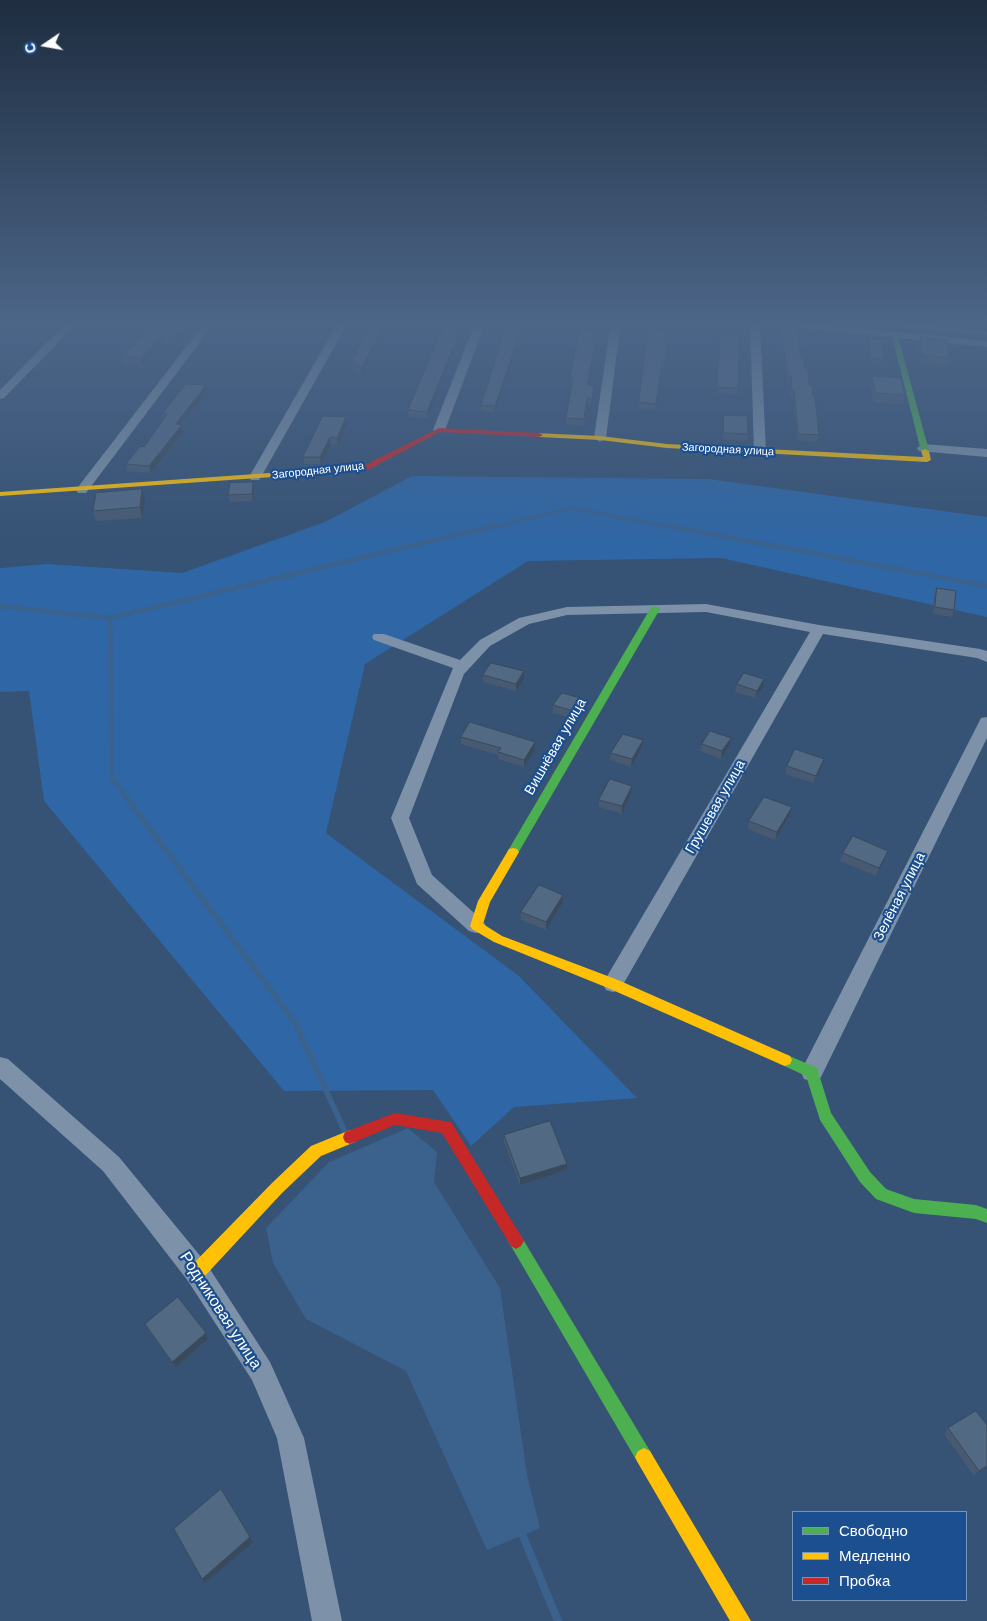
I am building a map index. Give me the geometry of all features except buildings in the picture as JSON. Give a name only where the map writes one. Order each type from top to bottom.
[{"type":"street","points":[[82,490],[153,397]]},
{"type":"street","points":[[255,477],[301,397]]},
{"type":"street","points":[[439,430],[452,397]]},
{"type":"street","points":[[600,438],[606,397]]},
{"type":"street","points":[[758,397],[760,452]]},
{"type":"street","points":[[912,397],[923,448],[987,452]]},
{"type":"street","name":"Загородная улица","points":[[0,494],[82,490],[365,468],[439,430],[600,438],[667,446],[760,452],[927,460],[923,448]]},
{"type":"street","points":[[987,657],[980,654],[819,629],[706,608],[567,611],[524,621],[484,643],[457,672],[400,818],[424,879],[476,926],[498,939],[613,984],[812,1072],[825,1114],[865,1177],[880,1194],[914,1206],[976,1212],[987,1216]]},
{"type":"street","name":"Вишнёвая улица","points":[[476,926],[484,901],[655,609]]},
{"type":"street","name":"Грушевая улица","points":[[613,984],[819,629]]},
{"type":"street","points":[[379,637],[463,666]]},
{"type":"street","name":"Зелёная улица","points":[[812,1072],[982,746],[987,722]]},
{"type":"street","name":"Родниковая улица","points":[[0,1066],[111,1164],[197,1272],[261,1371],[290,1438],[327,1621]]},
{"type":"street","points":[[197,1272],[277,1188],[316,1151],[395,1118],[446,1127],[495,1205],[741,1621]]},
{"type":"shaded area","points":[[412,476],[708,479],[987,517],[987,617],[721,558],[528,561],[365,664],[326,833],[519,976],[637,1098],[514,1107],[471,1146],[433,1090],[284,1091],[44,801],[29,691],[0,692],[0,568],[47,564],[182,573],[325,522]]},
{"type":"shaded area","points":[[408,1128],[437,1152],[434,1182],[500,1288],[527,1475],[540,1528],[487,1550],[406,1371],[306,1319],[273,1263],[266,1228],[329,1162]]},
{"type":"waterway","points":[[489,528],[571,508],[676,528]]},
{"type":"waterway","points":[[110,618],[494,526]]},
{"type":"waterway","points":[[669,526],[987,586]]},
{"type":"waterway","points":[[0,606],[110,618]]},
{"type":"waterway","points":[[110,618],[112,778],[127,798]]},
{"type":"waterway","points":[[126,797],[296,1024],[344,1130]]},
{"type":"waterway","points":[[520,1529],[558,1621]]},
{"type":"traffic: fast","points":[[911,397],[925,451]]},
{"type":"traffic: fast","points":[[513,852],[655,609]]},
{"type":"traffic: fast","points":[[785,1060],[812,1072],[825,1115],[865,1177],[881,1194],[914,1206],[976,1212],[987,1216]]},
{"type":"traffic: fast","points":[[516,1241],[644,1457]]},
{"type":"traffic: slow","points":[[539,435],[600,438],[667,446],[927,460],[925,451]]},
{"type":"traffic: slow","points":[[0,494],[284,474]]},
{"type":"traffic: slow","points":[[513,852],[484,901],[476,926],[498,939],[613,984],[785,1060]]},
{"type":"traffic: slow","points":[[197,1272],[277,1188],[316,1151],[350,1137]]},
{"type":"traffic: slow","points":[[644,1457],[741,1621]]},
{"type":"traffic: jam","points":[[284,474],[365,468],[439,430],[539,435]]},
{"type":"traffic: jam","points":[[350,1137],[395,1119],[446,1127],[516,1241]]}]
